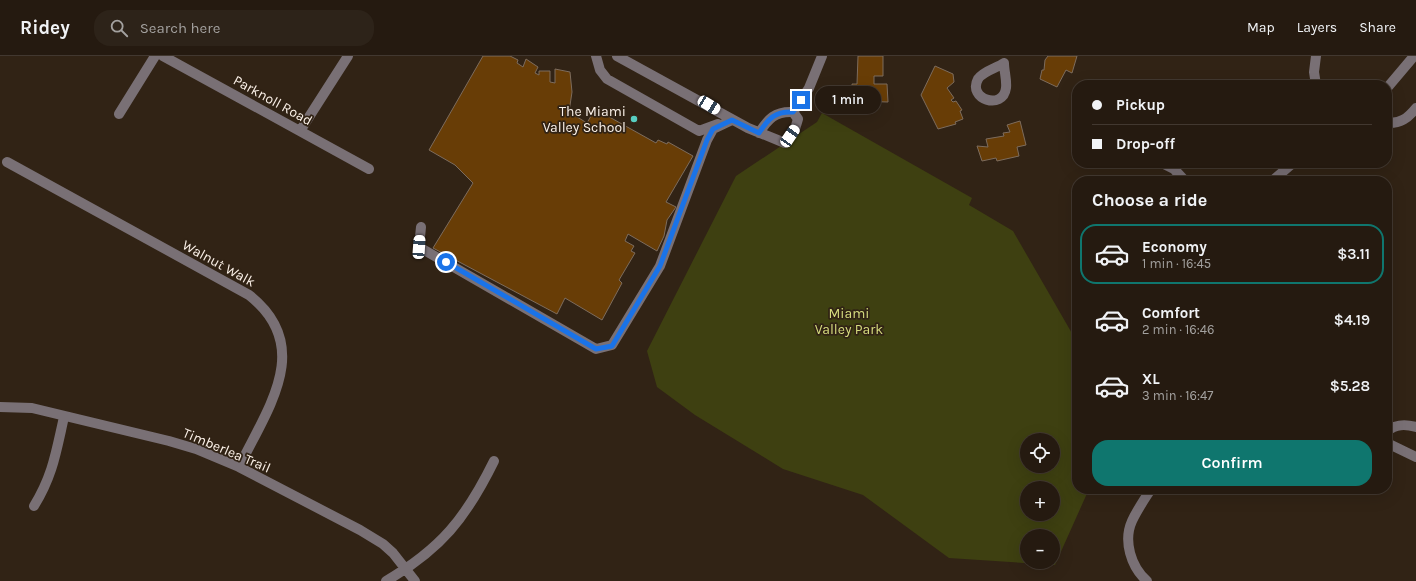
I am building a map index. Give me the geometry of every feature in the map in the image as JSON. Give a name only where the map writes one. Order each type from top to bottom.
[{"type":"street","points":[[119,114],[155,56]]},
{"type":"street","name":"Parknoll Road","points":[[163,56],[369,169]]},
{"type":"street","points":[[300,130],[348,56]]},
{"type":"street","points":[[596,56],[600,70],[607,79],[699,131],[732,120]]},
{"type":"street","points":[[617,56],[732,120],[785,143],[794,129],[798,119],[793,112]]},
{"type":"street","points":[[793,112],[809,88],[822,56]]},
{"type":"street","points":[[1315,80],[1314,72],[1316,56]]},
{"type":"street","points":[[1392,82],[1414,56]]},
{"type":"street","points":[[1392,123],[1398,123],[1410,115],[1416,108]]},
{"type":"street","points":[[759,133],[768,120],[783,112],[793,112]]},
{"type":"street","points":[[421,227],[419,247],[596,349],[612,346],[660,266],[707,140],[713,129],[732,120]]},
{"type":"street","name":"Walnut Walk","points":[[7,162],[249,295],[268,312],[276,326],[281,341],[283,355],[282,371],[278,389],[239,467]]},
{"type":"street","points":[[1172,168],[1180,176]]},
{"type":"street","points":[[1278,176],[1287,168]]},
{"type":"street","name":"Timberlea Trail","points":[[0,407],[32,408],[64,417],[169,441],[196,449],[239,467],[360,530],[383,544],[415,581]]},
{"type":"street","points":[[34,506],[45,488],[52,472],[64,417]]},
{"type":"street","points":[[1392,429],[1400,425],[1416,427]]},
{"type":"street","points":[[1392,446],[1416,458]]},
{"type":"street","points":[[386,581],[431,551],[446,537],[465,513],[478,493],[494,461]]},
{"type":"street","points":[[1147,581],[1136,569],[1131,558],[1128,534],[1131,522],[1148,494]]},
{"type":"green space","name":"Miami Valley Park","points":[[822,113],[972,198],[969,205],[1013,231],[1072,333],[1072,494],[1087,494],[1060,554],[1060,529],[1020,529],[1020,563],[949,558],[863,495],[783,469],[695,415],[657,387],[647,351],[736,176],[817,122]]},
{"type":"building","name":"The Miami Valley School","points":[[483,56],[510,56],[518,60],[517,63],[523,67],[526,59],[538,67],[535,73],[539,75],[539,71],[550,71],[550,82],[555,83],[555,69],[570,72],[572,92],[569,112],[587,123],[595,109],[656,143],[658,140],[667,144],[668,142],[693,156],[666,202],[676,207],[667,220],[664,236],[657,251],[628,234],[625,241],[634,246],[631,251],[635,253],[619,280],[622,283],[602,320],[565,298],[557,314],[433,248],[473,183],[455,165],[429,150]]},
{"type":"building","points":[[858,56],[883,56],[883,76],[874,76],[874,84],[887,84],[888,102],[853,101],[852,84],[857,84]]},
{"type":"building","points":[[1048,56],[1077,56],[1072,73],[1066,70],[1057,87],[1040,79],[1042,70],[1044,70],[1045,60]]},
{"type":"building","points":[[935,66],[953,74],[954,82],[947,88],[954,98],[951,100],[953,102],[956,101],[962,110],[960,111],[963,119],[955,122],[956,124],[938,129],[921,95]]},
{"type":"building","points":[[1020,121],[1026,145],[1017,147],[1019,156],[997,161],[996,158],[982,161],[977,146],[988,147],[986,139],[1004,136],[1003,133],[1010,132],[1007,125]]},
{"type":"place","name":"The Miami Valley School","points":[[634,119]]},
{"type":"route","points":[[446,262],[596,349],[612,346],[633,314],[660,266],[707,140],[713,129],[732,120],[759,133],[768,120],[783,112],[793,112],[801,100]]}]
